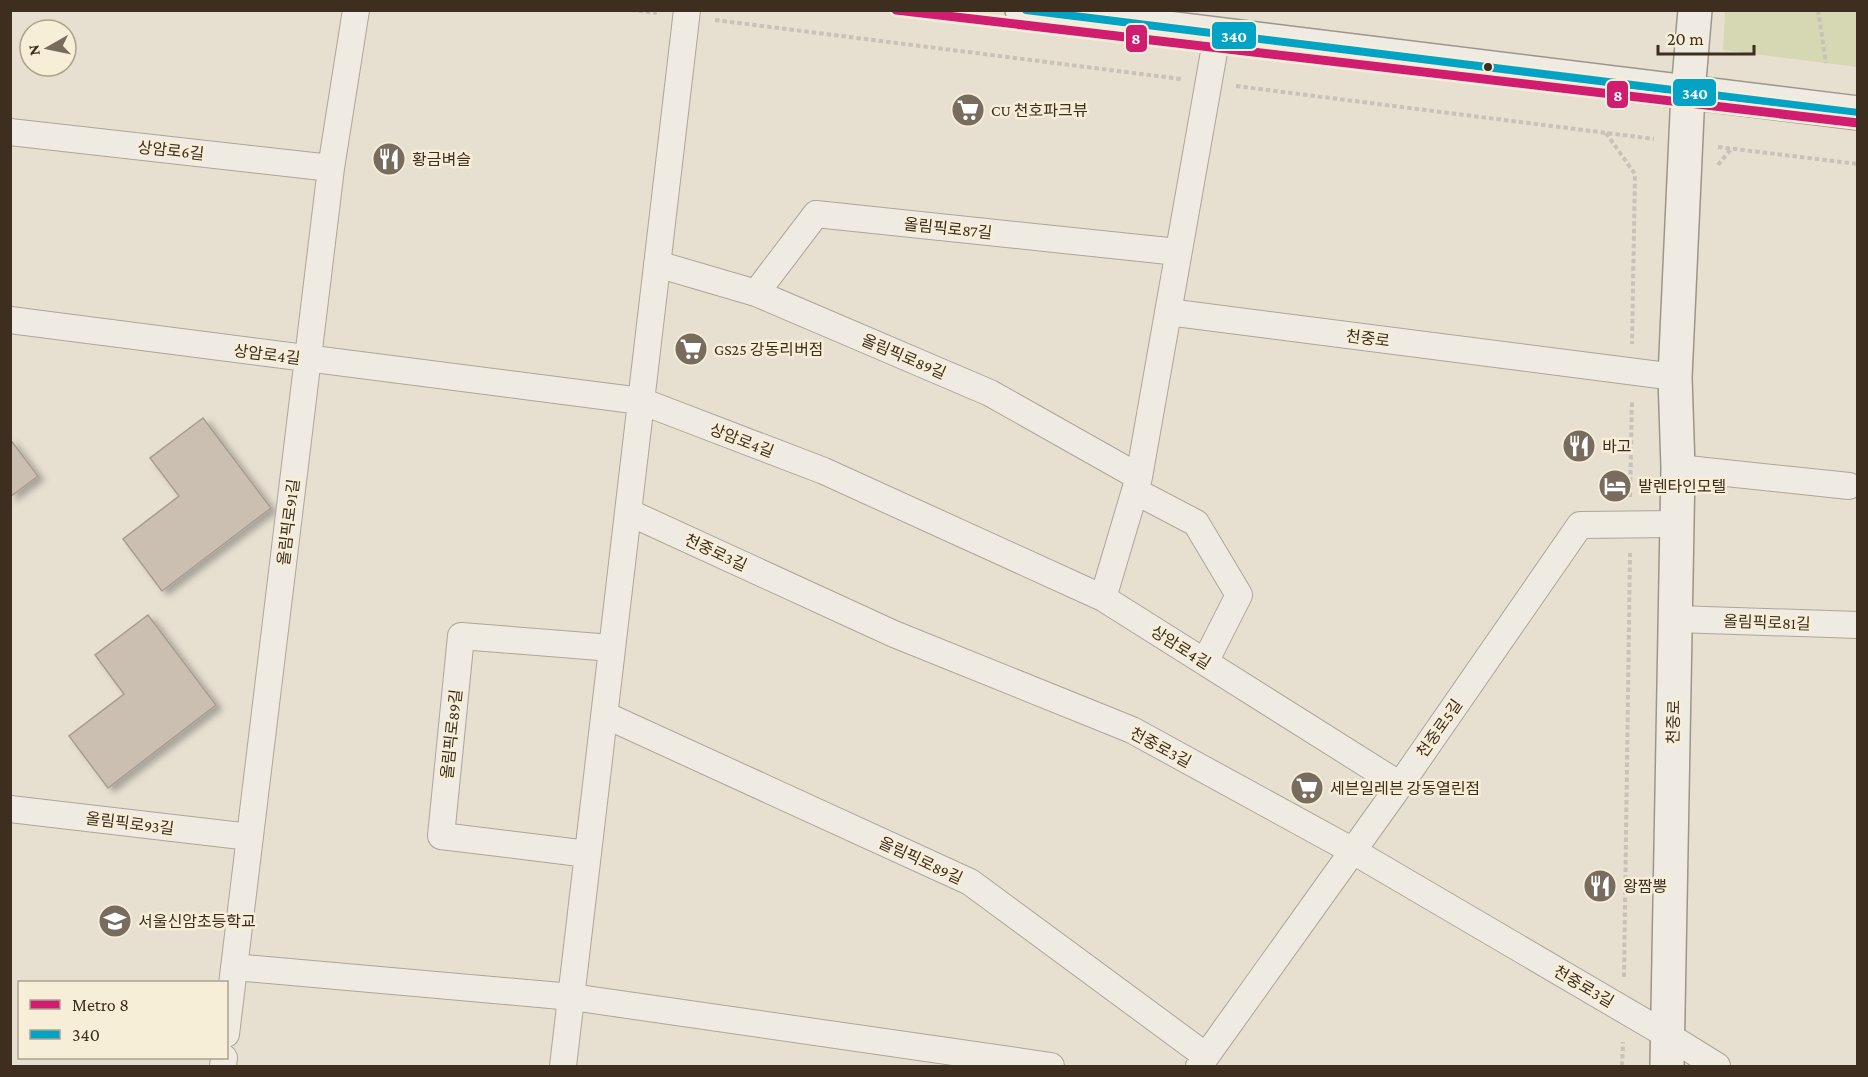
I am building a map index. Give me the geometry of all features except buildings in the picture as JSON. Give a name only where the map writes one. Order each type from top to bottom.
[{"type":"street","name":"올림픽로91길","points":[[228,1017],[331,168],[356,10]]},
{"type":"street","points":[[1022,10],[1857,113]]},
{"type":"street","name":"천중로","points":[[1667,1051],[1678,468],[1675,377],[1688,92],[1695,10]]},
{"type":"street","points":[[563,1066],[687,14]]},
{"type":"street","points":[[1103,598],[1137,484],[1217,34]]},
{"type":"street","name":"상암로6길","points":[[10,132],[331,168]]},
{"type":"street","name":"올림픽로87길","points":[[756,293],[816,214],[1179,252]]},
{"type":"street","name":"올림픽로89길","points":[[657,264],[756,293],[990,393],[1137,484]]},
{"type":"street","name":"천중로","points":[[1168,312],[1675,377]]},
{"type":"street","name":"상암로4길","points":[[10,320],[641,401],[824,471],[1103,598],[1400,785]]},
{"type":"street","points":[[1678,468],[1849,486]]},
{"type":"street","points":[[1137,484],[1196,523],[1239,595],[1205,662]]},
{"type":"street","name":"천중로3길","points":[[628,512],[894,634],[1132,730],[1353,850],[1623,1010],[1667,1051],[1717,1066]]},
{"type":"street","name":"천중로5길","points":[[1202,1061],[1400,785],[1580,525],[1676,524]]},
{"type":"street","name":"올림픽로81길","points":[[1676,620],[1857,625]]},
{"type":"street","name":"올림픽로89길","points":[[588,854],[441,836],[461,636],[612,648]]},
{"type":"street","name":"올림픽로89길","points":[[604,715],[970,882],[1202,1061]]},
{"type":"street","name":"올림픽로93길","points":[[10,809],[250,837]]},
{"type":"street","points":[[234,967],[572,997],[1051,1066]]},
{"type":"path","points":[[631,10],[687,14],[1209,83],[1857,164]]},
{"type":"path","points":[[1818,10],[1826,63]]},
{"type":"path","points":[[1605,133],[1635,174],[1622,1066]]},
{"type":"green space","points":[[1725,11],[1857,11],[1857,67],[1723,50]]},
{"type":"metro line","name":"8","points":[[896,10],[1858,123]]},
{"type":"transit line","name":"340","points":[[1026,10],[1858,113]]},
{"type":"place","name":"CU 천호파크뷰","points":[[968,110]]},
{"type":"place","name":"황금벼슬","points":[[389,159]]},
{"type":"place","name":"GS25 강동리버점","points":[[691,349]]},
{"type":"place","name":"바고","points":[[1579,446]]},
{"type":"place","name":"발렌타인모텔","points":[[1615,486]]},
{"type":"place","name":"세븐일레븐 강동열린점","points":[[1307,788]]},
{"type":"place","name":"왕짬뽕","points":[[1600,886]]},
{"type":"place","name":"서울신암초등학교","points":[[115,921]]}]
